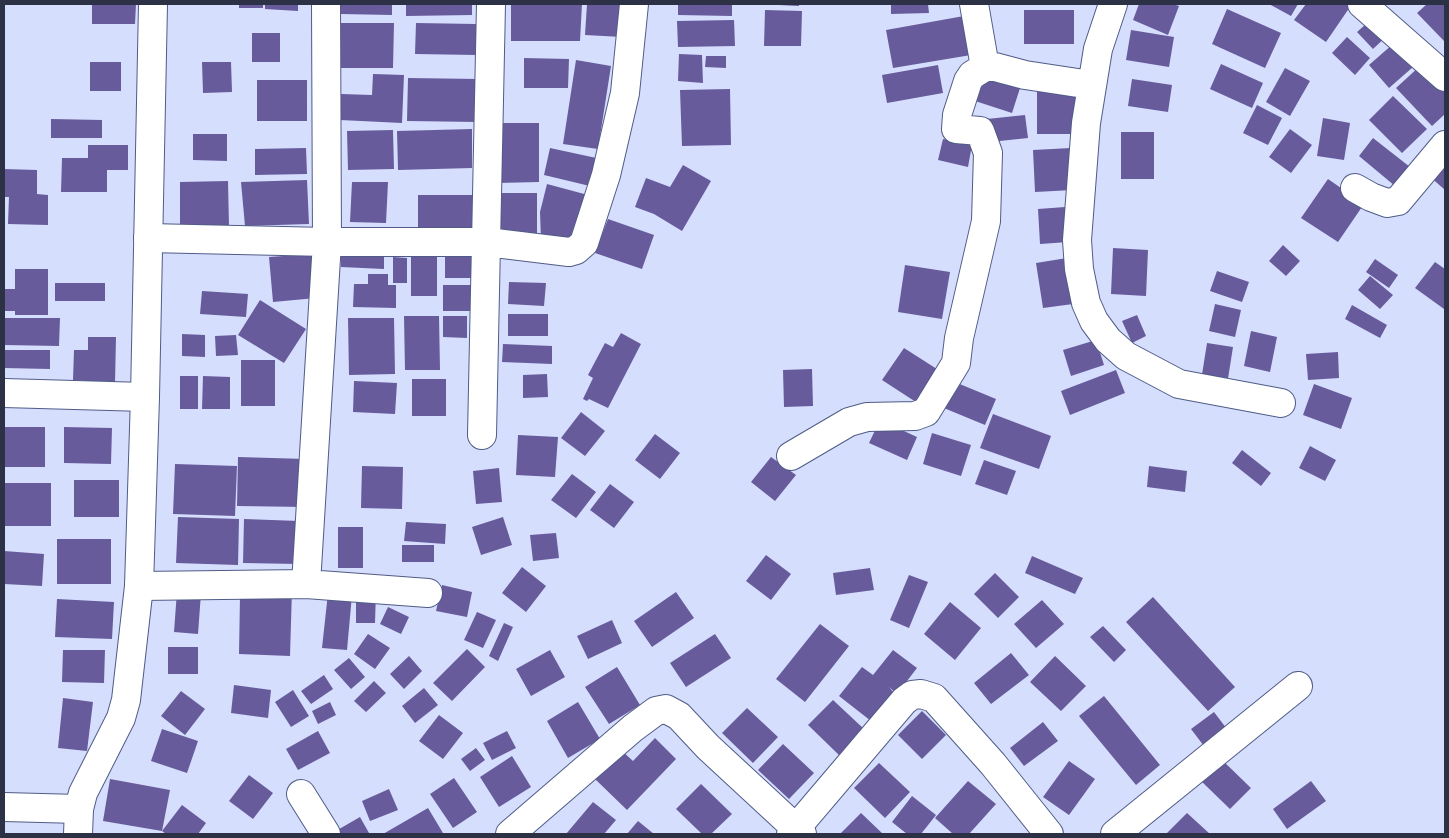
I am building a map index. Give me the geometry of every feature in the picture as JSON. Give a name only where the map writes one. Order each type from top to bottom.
[{"type":"street","points":[[4,807],[78,822],[83,793],[121,718],[126,700],[139,586],[153,4]]},
{"type":"street","points":[[306,584],[327,242],[326,4]]},
{"type":"street","points":[[482,435],[491,4]]},
{"type":"street","points":[[148,238],[327,242],[487,242],[570,252],[579,248],[584,243],[606,175],[625,93],[634,4]]},
{"type":"street","points":[[974,4],[985,67]]},
{"type":"street","points":[[1114,4],[1098,49],[1091,85],[1083,155],[1077,240],[1078,269],[1086,303],[1094,321],[1108,340],[1126,356],[1179,384],[1281,402]]},
{"type":"street","points":[[1362,4],[1445,77]]},
{"type":"street","points":[[792,456],[849,422],[867,417],[915,416],[926,412],[956,363],[959,338],[986,222],[988,153],[980,131],[956,129],[957,115],[968,81],[979,69],[995,67],[1025,75],[1091,85]]},
{"type":"street","points":[[1355,188],[1370,197],[1387,203],[1398,201],[1445,145]]},
{"type":"street","points":[[4,393],[145,397]]},
{"type":"street","points":[[139,586],[306,584],[428,593]]},
{"type":"street","points":[[1115,834],[1298,686]]},
{"type":"street","points":[[518,832],[639,723],[656,711],[666,709],[679,716],[708,747],[796,832],[904,701],[912,695],[921,694],[934,698],[993,764],[1049,834]]},
{"type":"street","points":[[301,794],[326,834]]},
{"type":"building","points":[[92,4],[136,4],[135,24],[92,24]]},
{"type":"building","points":[[239,4],[263,4],[263,8],[239,8]]},
{"type":"building","points":[[265,4],[298,4],[298,11],[265,9]]},
{"type":"building","points":[[341,4],[392,4],[392,15],[341,14]]},
{"type":"building","points":[[406,4],[472,4],[472,15],[406,16]]},
{"type":"building","points":[[582,4],[580,41],[511,41],[511,5]]},
{"type":"building","points":[[587,4],[624,4],[622,37],[585,35]]},
{"type":"building","points":[[678,4],[732,4],[732,16],[678,15]]},
{"type":"building","points":[[799,4],[799,6],[779,5]]},
{"type":"building","points":[[891,4],[928,4],[929,13],[891,14]]},
{"type":"building","points":[[1139,4],[1173,4],[1179,6],[1168,35],[1133,20]]},
{"type":"building","points":[[1269,4],[1298,4],[1291,16]]},
{"type":"building","points":[[1306,4],[1352,4],[1326,42],[1294,20]]},
{"type":"building","points":[[1427,4],[1445,4],[1444,41],[1417,13]]},
{"type":"building","points":[[1227,9],[1281,33],[1265,68],[1212,44]]},
{"type":"building","points":[[765,10],[802,11],[801,46],[764,46]]},
{"type":"building","points":[[1024,10],[1074,10],[1074,44],[1024,44]]},
{"type":"building","points":[[964,16],[971,55],[893,68],[886,30]]},
{"type":"building","points":[[1374,17],[1389,34],[1373,49],[1357,32]]},
{"type":"building","points":[[734,20],[735,46],[678,47],[677,21]]},
{"type":"building","points":[[341,23],[394,23],[393,68],[341,68]]},
{"type":"building","points":[[416,23],[476,24],[476,55],[415,54]]},
{"type":"building","points":[[1131,30],[1174,37],[1169,67],[1126,60]]},
{"type":"building","points":[[252,33],[280,33],[280,62],[252,62]]},
{"type":"building","points":[[1347,37],[1370,58],[1355,75],[1332,53]]},
{"type":"building","points":[[1393,44],[1413,67],[1389,88],[1369,65]]},
{"type":"building","points":[[679,54],[702,55],[703,83],[678,81]]},
{"type":"building","points":[[706,56],[726,56],[726,68],[705,67]]},
{"type":"building","points":[[524,58],[569,59],[568,88],[524,88]]},
{"type":"building","points":[[576,60],[611,66],[598,149],[563,144]]},
{"type":"building","points":[[90,62],[121,62],[121,91],[90,91]]},
{"type":"building","points":[[202,62],[231,62],[232,92],[203,93]]},
{"type":"building","points":[[1221,64],[1263,83],[1252,108],[1210,89]]},
{"type":"building","points":[[938,65],[943,93],[887,103],[882,75]]},
{"type":"building","points":[[1420,66],[1445,92],[1445,114],[1432,126],[1396,88]]},
{"type":"building","points":[[1285,68],[1310,81],[1290,116],[1266,102]]},
{"type":"building","points":[[982,72],[1021,85],[1012,113],[972,100]]},
{"type":"building","points":[[373,74],[404,75],[402,123],[340,120],[341,94],[372,95]]},
{"type":"building","points":[[408,78],[478,79],[478,122],[407,121]]},
{"type":"building","points":[[1132,79],[1172,85],[1168,112],[1128,106]]},
{"type":"building","points":[[257,80],[307,80],[307,121],[257,121]]},
{"type":"building","points":[[1037,86],[1076,86],[1076,134],[1037,134]]},
{"type":"building","points":[[730,89],[731,145],[682,146],[680,90]]},
{"type":"building","points":[[1393,96],[1427,129],[1402,153],[1369,120]]},
{"type":"building","points":[[1257,105],[1282,118],[1268,145],[1243,133]]},
{"type":"building","points":[[1025,115],[1028,138],[990,142],[987,119]]},
{"type":"building","points":[[1323,118],[1350,123],[1344,160],[1317,156]]},
{"type":"building","points":[[51,119],[102,120],[102,138],[51,138]]},
{"type":"building","points":[[497,123],[539,123],[539,182],[498,183]]},
{"type":"building","points":[[472,129],[472,168],[398,170],[397,131]]},
{"type":"building","points":[[1290,129],[1312,145],[1291,173],[1269,157]]},
{"type":"building","points":[[393,130],[394,169],[348,170],[347,131]]},
{"type":"building","points":[[1121,132],[1154,132],[1154,179],[1121,179]]},
{"type":"building","points":[[193,134],[227,134],[227,161],[193,160]]},
{"type":"building","points":[[1373,138],[1410,167],[1395,186],[1359,156]]},
{"type":"building","points":[[943,139],[972,145],[968,167],[938,160]]},
{"type":"building","points":[[88,145],[128,145],[128,170],[107,170],[107,192],[61,192],[62,158],[88,158]]},
{"type":"building","points":[[306,148],[307,174],[255,175],[255,149]]},
{"type":"building","points":[[550,148],[601,159],[594,187],[544,175]]},
{"type":"building","points":[[1071,148],[1073,190],[1035,192],[1033,150]]},
{"type":"building","points":[[1445,155],[1445,190],[1428,175]]},
{"type":"building","points":[[683,165],[711,181],[682,231],[654,214],[635,207],[646,178],[670,187]]},
{"type":"building","points":[[4,169],[37,170],[37,194],[48,195],[48,225],[8,224],[9,197],[4,197]]},
{"type":"building","points":[[1328,179],[1364,204],[1338,242],[1301,218]]},
{"type":"building","points":[[307,180],[309,224],[245,226],[241,182]]},
{"type":"building","points":[[228,181],[229,226],[180,226],[180,182]]},
{"type":"building","points":[[352,182],[388,182],[386,223],[350,222]]},
{"type":"building","points":[[547,184],[588,195],[578,244],[541,240],[540,212]]},
{"type":"building","points":[[500,193],[537,193],[537,237],[500,237]]},
{"type":"building","points":[[418,195],[473,195],[473,233],[418,233]]},
{"type":"building","points":[[1065,207],[1068,242],[1040,244],[1038,209]]},
{"type":"building","points":[[608,219],[654,235],[642,269],[595,253]]},
{"type":"building","points":[[1283,245],[1300,261],[1286,276],[1269,261]]},
{"type":"building","points":[[1113,248],[1148,250],[1146,296],[1111,294]]},
{"type":"building","points":[[312,254],[316,298],[273,302],[269,257]]},
{"type":"building","points":[[411,254],[437,254],[437,296],[411,296]]},
{"type":"building","points":[[445,254],[474,254],[474,278],[445,278]]},
{"type":"building","points":[[341,255],[384,256],[384,269],[341,267]]},
{"type":"building","points":[[393,257],[407,258],[407,283],[393,283]]},
{"type":"building","points":[[1067,258],[1073,304],[1043,308],[1036,263]]},
{"type":"building","points":[[1375,259],[1398,275],[1389,288],[1366,272]]},
{"type":"building","points":[[1435,262],[1445,269],[1444,309],[1415,288]]},
{"type":"building","points":[[905,265],[950,272],[942,319],[898,312]]},
{"type":"building","points":[[15,269],[48,269],[48,315],[15,315],[15,311],[4,311],[4,289],[15,289]]},
{"type":"building","points":[[1217,271],[1249,282],[1242,302],[1210,291]]},
{"type":"building","points":[[368,274],[388,274],[388,285],[396,285],[396,308],[353,307],[354,284],[368,284]]},
{"type":"building","points":[[1370,276],[1393,295],[1380,309],[1358,290]]},
{"type":"building","points":[[509,282],[546,283],[544,306],[508,304]]},
{"type":"building","points":[[55,283],[105,283],[105,301],[55,301]]},
{"type":"building","points":[[443,285],[479,285],[479,311],[443,311]]},
{"type":"building","points":[[202,291],[248,294],[246,317],[200,314]]},
{"type":"building","points":[[260,300],[306,329],[284,363],[238,335]]},
{"type":"building","points":[[1215,304],[1241,310],[1235,337],[1209,331]]},
{"type":"building","points":[[1352,305],[1387,325],[1380,338],[1345,319]]},
{"type":"building","points":[[508,314],[548,314],[548,336],[508,336]]},
{"type":"building","points":[[1137,315],[1146,336],[1132,343],[1122,321]]},
{"type":"building","points":[[404,316],[439,316],[440,370],[405,370]]},
{"type":"building","points":[[443,316],[467,316],[467,338],[443,337]]},
{"type":"building","points":[[4,318],[60,318],[59,346],[4,345]]},
{"type":"building","points":[[348,318],[394,318],[395,374],[349,375]]},
{"type":"building","points":[[1251,331],[1277,337],[1270,372],[1244,366]]},
{"type":"building","points":[[621,333],[641,344],[608,408],[589,399],[587,401],[583,399],[593,378],[588,375],[605,343],[613,347]]},
{"type":"building","points":[[182,334],[205,335],[205,357],[182,356]]},
{"type":"building","points":[[236,335],[238,355],[216,356],[215,336]]},
{"type":"building","points":[[88,337],[116,337],[115,383],[88,383],[88,381],[73,380],[74,350],[88,350]]},
{"type":"building","points":[[1096,340],[1104,365],[1071,376],[1063,350]]},
{"type":"building","points":[[1207,343],[1233,347],[1227,385],[1201,381]]},
{"type":"building","points":[[503,344],[552,346],[552,364],[502,362]]},
{"type":"building","points":[[904,348],[940,371],[919,404],[882,380]]},
{"type":"building","points":[[4,350],[50,350],[50,369],[4,368]]},
{"type":"building","points":[[1338,352],[1339,378],[1308,380],[1306,354]]},
{"type":"building","points":[[241,360],[275,360],[275,406],[241,406]]},
{"type":"building","points":[[812,369],[813,406],[784,407],[783,370]]},
{"type":"building","points":[[1116,370],[1125,393],[1070,415],[1061,391]]},
{"type":"building","points":[[547,374],[548,397],[523,398],[523,375]]},
{"type":"building","points":[[180,376],[198,376],[198,409],[180,409]]},
{"type":"building","points":[[203,376],[230,377],[230,409],[202,409]]},
{"type":"building","points":[[412,379],[446,379],[446,416],[412,416]]},
{"type":"building","points":[[950,380],[996,399],[985,425],[939,406]]},
{"type":"building","points":[[354,381],[397,383],[395,414],[353,412]]},
{"type":"building","points":[[1314,384],[1352,398],[1341,429],[1303,415]]},
{"type":"building","points":[[581,412],[605,431],[585,456],[561,438]]},
{"type":"building","points":[[993,414],[1051,436],[1039,469],[980,448]]},
{"type":"building","points":[[880,420],[917,437],[907,460],[869,443]]},
{"type":"building","points":[[4,427],[45,427],[45,467],[4,467]]},
{"type":"building","points":[[64,427],[112,428],[111,464],[64,463]]},
{"type":"building","points":[[932,433],[971,445],[961,476],[923,464]]},
{"type":"building","points":[[655,434],[680,453],[660,479],[635,460]]},
{"type":"building","points":[[518,435],[558,437],[555,477],[516,475]]},
{"type":"building","points":[[1310,446],[1336,460],[1325,481],[1299,468]]},
{"type":"building","points":[[1242,450],[1271,473],[1261,486],[1232,463]]},
{"type":"building","points":[[238,457],[306,459],[305,507],[237,506]]},
{"type":"building","points":[[771,457],[796,475],[775,501],[751,482]]},
{"type":"building","points":[[984,460],[1016,471],[1007,495],[975,484]]},
{"type":"building","points":[[175,464],[237,466],[235,516],[173,514]]},
{"type":"building","points":[[362,466],[403,467],[402,509],[361,508]]},
{"type":"building","points":[[1149,466],[1187,471],[1185,492],[1147,487]]},
{"type":"building","points":[[499,468],[502,502],[476,504],[473,471]]},
{"type":"building","points":[[572,474],[596,492],[576,518],[551,500]]},
{"type":"building","points":[[74,480],[119,480],[119,517],[74,517]]},
{"type":"building","points":[[4,483],[51,483],[51,526],[4,526]]},
{"type":"building","points":[[610,484],[634,502],[614,528],[590,510]]},
{"type":"building","points":[[178,517],[239,519],[238,565],[176,563]]},
{"type":"building","points":[[503,517],[512,545],[481,555],[472,527]]},
{"type":"building","points":[[244,519],[299,521],[298,564],[243,563]]},
{"type":"building","points":[[406,522],[446,524],[445,544],[404,541]]},
{"type":"building","points":[[338,527],[363,527],[363,568],[338,568]]},
{"type":"building","points":[[556,533],[559,558],[533,561],[530,535]]},
{"type":"building","points":[[57,539],[111,539],[111,584],[57,584]]},
{"type":"building","points":[[402,545],[434,545],[434,562],[402,562]]},
{"type":"building","points":[[4,551],[44,554],[42,586],[4,584]]},
{"type":"building","points":[[766,555],[791,574],[771,600],[746,581]]},
{"type":"building","points":[[1032,556],[1083,578],[1075,594],[1025,573]]},
{"type":"building","points":[[522,567],[546,586],[526,612],[502,593]]},
{"type":"building","points":[[870,568],[874,590],[836,595],[833,573]]},
{"type":"building","points":[[995,573],[1019,597],[998,618],[974,594]]},
{"type":"building","points":[[909,575],[928,582],[909,628],[890,620]]},
{"type":"building","points":[[442,585],[472,592],[467,617],[436,611]]},
{"type":"building","points":[[292,589],[290,656],[239,654],[240,597]]},
{"type":"building","points":[[177,591],[201,593],[198,634],[174,632]]},
{"type":"building","points":[[356,591],[376,591],[375,623],[356,623]]},
{"type":"building","points":[[676,592],[694,618],[652,647],[634,621]]},
{"type":"building","points":[[328,593],[352,595],[347,650],[322,648]]},
{"type":"building","points":[[1153,597],[1235,687],[1208,711],[1126,622]]},
{"type":"building","points":[[57,599],[114,602],[112,639],[55,637]]},
{"type":"building","points":[[1042,600],[1064,624],[1036,648],[1014,624]]},
{"type":"building","points":[[950,602],[981,628],[955,660],[924,634]]},
{"type":"building","points":[[388,607],[409,617],[401,634],[380,624]]},
{"type":"building","points":[[477,612],[496,620],[483,648],[464,640]]},
{"type":"building","points":[[612,620],[622,643],[588,659],[577,636]]},
{"type":"building","points":[[504,623],[513,627],[498,661],[489,656]]},
{"type":"building","points":[[820,624],[849,646],[805,702],[776,679]]},
{"type":"building","points":[[1103,626],[1126,650],[1114,662],[1090,637]]},
{"type":"building","points":[[368,634],[390,648],[375,669],[354,654]]},
{"type":"building","points":[[715,634],[731,658],[686,687],[670,663]]},
{"type":"building","points":[[168,647],[198,647],[198,674],[168,674]]},
{"type":"building","points":[[467,649],[485,667],[452,701],[433,683]]},
{"type":"building","points":[[63,650],[105,650],[104,683],[62,682]]},
{"type":"building","points":[[550,650],[565,677],[531,696],[516,669]]},
{"type":"building","points":[[893,650],[917,668],[897,694],[889,687],[894,693],[871,721],[839,696],[862,667],[873,675]]},
{"type":"building","points":[[1011,653],[1029,675],[991,704],[974,683]]},
{"type":"building","points":[[409,656],[422,671],[404,689],[390,674]]},
{"type":"building","points":[[1055,656],[1086,686],[1061,711],[1030,682]]},
{"type":"building","points":[[349,658],[365,677],[351,689],[334,670]]},
{"type":"building","points":[[617,667],[640,705],[609,724],[585,687]]},
{"type":"building","points":[[324,675],[333,689],[311,704],[301,691]]},
{"type":"building","points":[[374,681],[386,693],[366,712],[354,701]]},
{"type":"building","points":[[234,685],[271,690],[268,718],[231,713]]},
{"type":"building","points":[[424,688],[438,705],[415,723],[402,706]]},
{"type":"building","points":[[293,690],[309,716],[291,727],[275,702]]},
{"type":"building","points":[[181,691],[205,709],[185,735],[161,716]]},
{"type":"building","points":[[1104,696],[1160,765],[1136,785],[1079,716]]},
{"type":"building","points":[[63,698],[93,702],[87,751],[58,748]]},
{"type":"building","points":[[833,700],[864,729],[839,755],[808,725]]},
{"type":"building","points":[[330,702],[336,715],[318,724],[312,711]]},
{"type":"building","points":[[578,702],[600,739],[568,758],[547,721]]},
{"type":"building","points":[[747,708],[778,737],[753,763],[722,733]]},
{"type":"building","points":[[922,711],[946,735],[922,759],[898,735]]},
{"type":"building","points":[[1214,712],[1233,737],[1210,754],[1191,729]]},
{"type":"building","points":[[439,715],[463,733],[443,759],[419,741]]},
{"type":"building","points":[[1043,722],[1058,741],[1024,766],[1010,748]]},
{"type":"building","points":[[162,729],[198,741],[187,773],[151,761]]},
{"type":"building","points":[[318,731],[330,753],[298,770],[286,749]]},
{"type":"building","points":[[507,731],[516,748],[492,760],[483,743]]},
{"type":"building","points":[[655,738],[676,759],[627,810],[594,778],[621,750],[633,761]]},
{"type":"building","points":[[783,744],[814,773],[789,799],[758,770]]},
{"type":"building","points":[[476,748],[485,760],[470,771],[461,759]]},
{"type":"building","points":[[512,756],[531,787],[499,807],[480,777]]},
{"type":"building","points":[[1221,759],[1251,788],[1230,809],[1200,780]]},
{"type":"building","points":[[1069,761],[1095,779],[1069,815],[1043,797]]},
{"type":"building","points":[[879,763],[910,792],[885,818],[854,788]]},
{"type":"building","points":[[249,775],[273,793],[253,819],[229,801]]},
{"type":"building","points":[[454,778],[477,812],[453,828],[430,794]]},
{"type":"building","points":[[110,779],[170,790],[162,831],[103,821]]},
{"type":"building","points":[[968,781],[996,804],[969,834],[953,834],[935,818]]},
{"type":"building","points":[[1311,781],[1326,801],[1287,829],[1273,809]]},
{"type":"building","points":[[701,784],[732,814],[711,834],[702,834],[676,809]]},
{"type":"building","points":[[389,789],[398,810],[370,821],[362,801]]},
{"type":"building","points":[[912,796],[936,815],[921,834],[907,834],[892,822]]},
{"type":"building","points":[[593,802],[616,820],[604,834],[566,834]]},
{"type":"building","points":[[182,805],[206,823],[198,834],[166,834],[162,831]]},
{"type":"building","points":[[428,808],[443,833],[383,834]]},
{"type":"building","points":[[861,813],[883,834],[840,834]]},
{"type":"building","points":[[1187,813],[1210,834],[1166,834]]},
{"type":"building","points":[[360,817],[369,833],[335,834],[334,832]]},
{"type":"building","points":[[638,821],[654,834],[627,834]]}]
